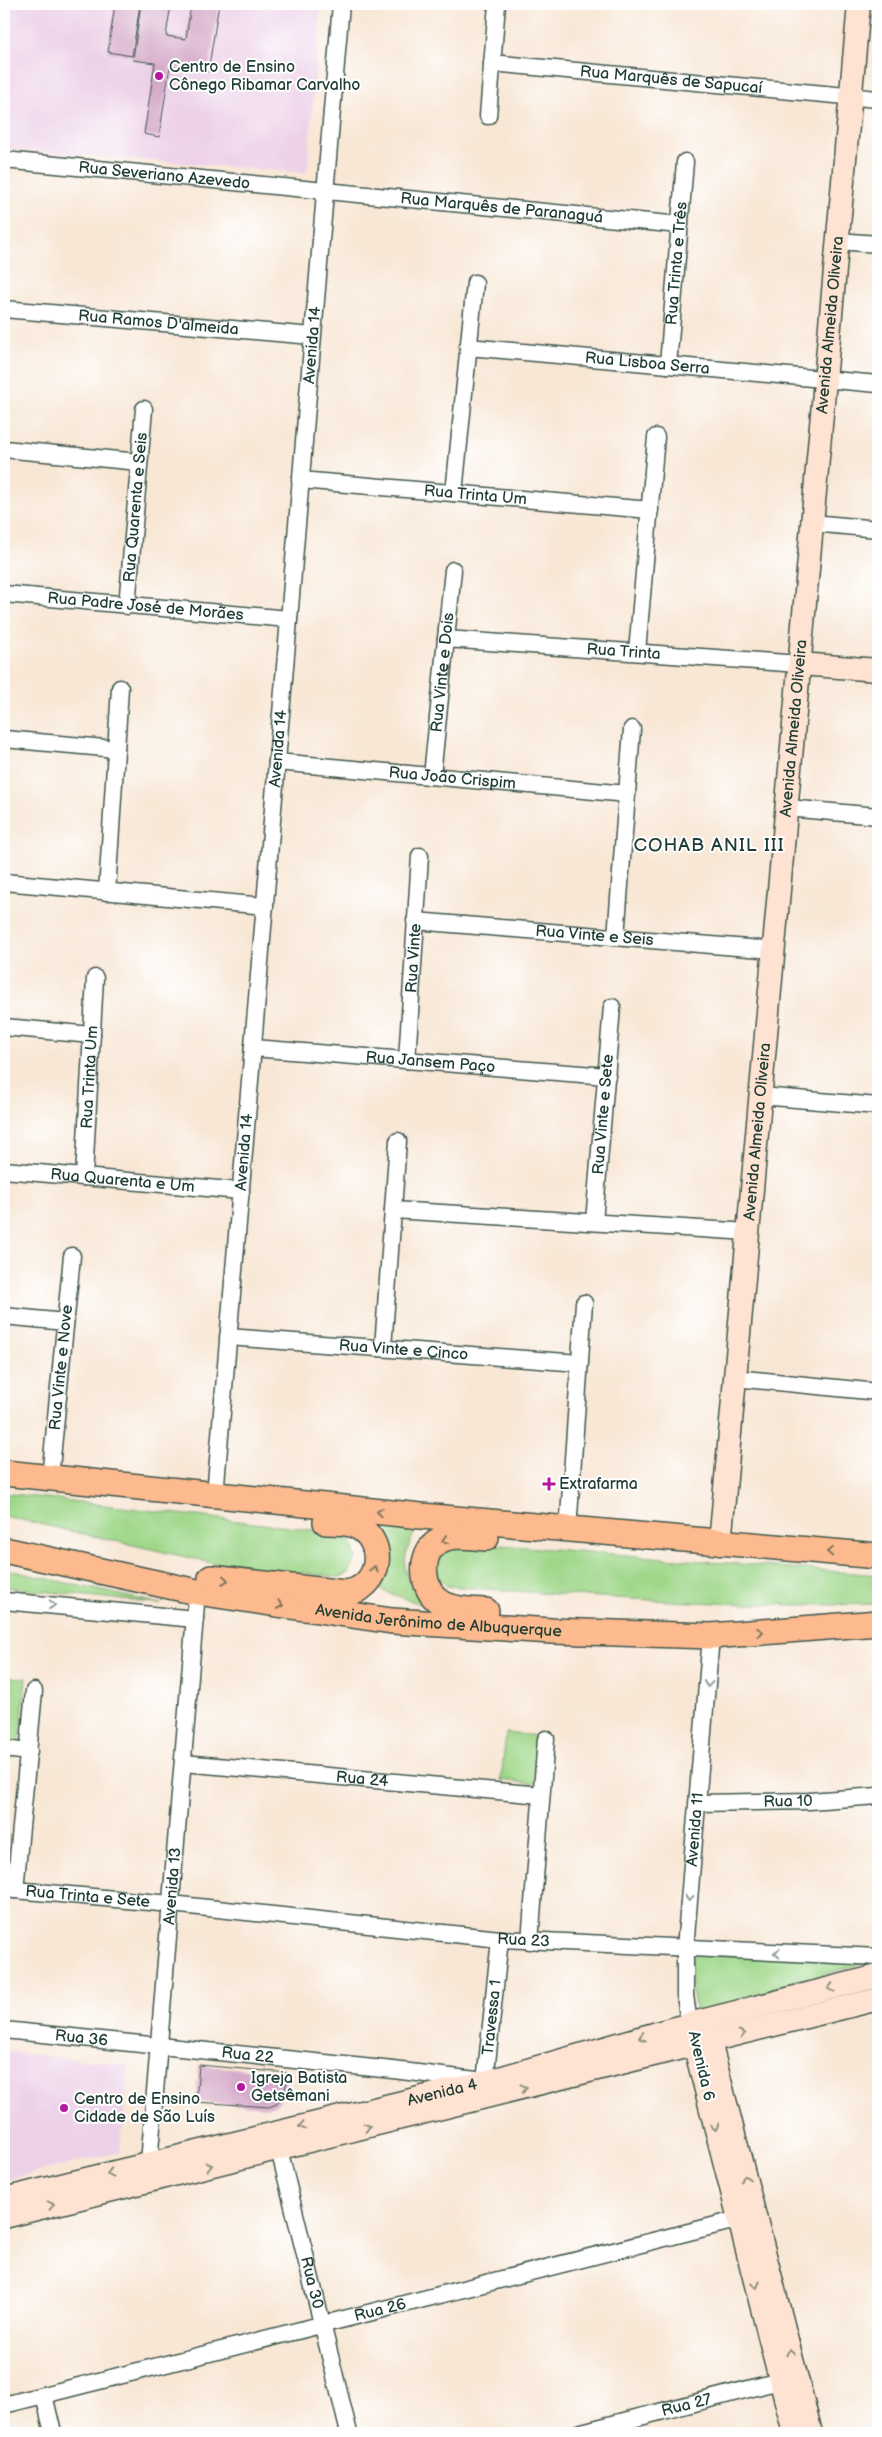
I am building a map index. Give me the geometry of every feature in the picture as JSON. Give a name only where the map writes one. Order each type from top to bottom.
[{"type":"main road","points":[[4,1473],[568,1530],[878,1556]]},
{"type":"main road","points":[[4,1550],[345,1594],[362,1588],[374,1572],[376,1554],[372,1542],[364,1531],[352,1524],[223,1512],[50,1478]]},
{"type":"main road","points":[[711,1636],[456,1608],[438,1600],[430,1591],[426,1580],[425,1566],[434,1544],[450,1537],[602,1546],[720,1544]]},
{"type":"main road","name":"Avenida Jerônimo de Albuquerque","points":[[4,1550],[197,1592],[392,1621],[711,1636],[878,1623]]},
{"type":"street","name":"Avenida 14","points":[[215,1495],[341,4]]},
{"type":"street","points":[[488,116],[497,4]]},
{"type":"street","name":"Avenida Almeida Oliveira","points":[[720,1544],[859,4]]},
{"type":"street","name":"Rua Marquês de Sapucaí","points":[[492,63],[850,96]]},
{"type":"street","points":[[850,96],[878,99]]},
{"type":"street","name":"Rua Severiano Azevedo","points":[[4,160],[325,191]]},
{"type":"street","name":"Rua Trinta e Três","points":[[668,365],[684,162]]},
{"type":"street","name":"Rua Marquês de Paranaguá","points":[[325,191],[680,225]]},
{"type":"street","points":[[837,241],[878,244]]},
{"type":"street","points":[[454,493],[475,283]]},
{"type":"street","name":"Rua Ramos D'almeida","points":[[4,309],[312,336]]},
{"type":"street","name":"Rua Lisboa Serra","points":[[468,347],[878,384]]},
{"type":"street","name":"Rua Quarenta e Seis","points":[[127,606],[144,409]]},
{"type":"street","points":[[637,652],[656,437]]},
{"type":"street","points":[[4,449],[139,462]]},
{"type":"street","name":"Rua Trinta Um","points":[[300,480],[650,510]]},
{"type":"street","points":[[812,523],[878,529]]},
{"type":"street","name":"Rua Vinte e Dois","points":[[432,776],[452,570]]},
{"type":"street","name":"Rua Padre José de Morães","points":[[4,594],[289,619]]},
{"type":"street","name":"Rua Trinta","points":[[446,639],[800,664]]},
{"type":"street","points":[[800,664],[878,670]]},
{"type":"street","points":[[107,892],[120,688]]},
{"type":"street","points":[[616,938],[632,729]]},
{"type":"street","points":[[4,739],[116,749]]},
{"type":"street","name":"Rua João Crispim","points":[[277,762],[627,794]]},
{"type":"street","points":[[787,808],[878,816]]},
{"type":"street","name":"Rua Vinte","points":[[407,1060],[420,856]]},
{"type":"street","points":[[4,882],[264,906]]},
{"type":"street","name":"Rua Vinte e Seis","points":[[415,921],[774,950]]},
{"type":"street","name":"Rua Trinta Um","points":[[84,1177],[95,978]]},
{"type":"street","name":"Rua Vinte e Sete","points":[[594,1222],[612,1006]]},
{"type":"street","points":[[4,1027],[92,1035]]},
{"type":"street","name":"Rua Jansem Paço","points":[[252,1048],[606,1076]]},
{"type":"street","points":[[761,1096],[878,1106]]},
{"type":"street","points":[[382,1348],[398,1141]]},
{"type":"street","name":"Rua Quarenta e Um","points":[[4,1170],[240,1191]]},
{"type":"street","points":[[393,1210],[748,1232]]},
{"type":"street","name":"Rua Vinte e Nove","points":[[50,1478],[72,1256]]},
{"type":"street","points":[[568,1530],[584,1303]]},
{"type":"street","points":[[4,1316],[65,1322]]},
{"type":"street","name":"Rua Vinte e Cinco","points":[[228,1337],[580,1363]]},
{"type":"street","points":[[735,1378],[878,1392]]},
{"type":"street","name":"Avenida 13","points":[[151,2172],[159,2045],[197,1592]]},
{"type":"street","points":[[4,1601],[195,1618]]},
{"type":"street","name":"Avenida 11","points":[[689,2024],[685,1995],[685,1949],[711,1636]]},
{"type":"street","points":[[9,1889],[29,1752],[34,1691]]},
{"type":"street","points":[[530,1941],[546,1739]]},
{"type":"street","points":[[4,1749],[29,1752]]},
{"type":"street","name":"Rua 24","points":[[183,1763],[541,1795]]},
{"type":"street","name":"Rua 10","points":[[698,1803],[809,1801],[878,1796]]},
{"type":"street","name":"Rua Trinta e Sete","points":[[9,1889],[171,1904]]},
{"type":"street","name":"Rua 23","points":[[171,1904],[500,1939],[878,1957]]},
{"type":"street","name":"Travessa 1","points":[[487,2089],[500,1939]]},
{"type":"street","name":"Avenida 4","points":[[487,2089],[689,2024],[878,1976]]},
{"type":"street","name":"Avenida 4","points":[[4,2217],[151,2172],[487,2089],[702,2044],[878,1999]]},
{"type":"street","name":"Avenida 6","points":[[689,2024],[702,2044],[747,2218],[788,2378],[794,2433]]},
{"type":"street","name":"Rua 36","points":[[4,2030],[159,2045]]},
{"type":"street","name":"Rua 22","points":[[159,2045],[393,2070],[487,2089]]},
{"type":"street","name":"Rua 30","points":[[276,2141],[349,2433]]},
{"type":"street","name":"Avenida 4","points":[[4,2199],[151,2172]]},
{"type":"street","name":"Rua 26","points":[[4,2405],[747,2218]]},
{"type":"street","name":"Avenida 6","points":[[788,2378],[811,2433]]},
{"type":"street","name":"Rua 27","points":[[578,2433],[612,2429],[788,2378]]},
{"type":"street","points":[[44,2395],[53,2433]]},
{"type":"shaded area","name":"Centro de Ensino Cônego Ribamar Carvalho","points":[[4,4],[321,4],[307,173],[4,149]]},
{"type":"shaded area","name":"Centro de Ensino Cidade de São Luís","points":[[4,2051],[129,2065],[120,2152],[4,2180]]},
{"type":"green space","points":[[4,1493],[338,1533],[351,1541],[356,1558],[349,1573],[339,1577],[217,1564],[4,1516]]},
{"type":"green space","points":[[376,1521],[416,1530],[407,1549],[405,1566],[409,1582],[420,1600],[420,1604],[376,1588],[381,1535],[375,1523]]},
{"type":"green space","points":[[450,1541],[878,1575],[878,1604],[716,1603],[609,1598],[447,1586],[436,1575],[433,1561]]},
{"type":"green space","points":[[4,1569],[161,1604],[4,1587]]},
{"type":"green space","points":[[4,1677],[26,1678],[20,1744],[4,1743]]},
{"type":"green space","points":[[506,1733],[539,1736],[534,1784],[501,1780]]},
{"type":"green space","points":[[690,1954],[878,1958],[697,2015],[691,1987]]},
{"type":"building","points":[[115,4],[140,4],[132,56],[108,52]]},
{"type":"building","points":[[141,4],[171,4],[166,36],[186,39],[191,4],[219,4],[208,72],[170,66],[159,137],[144,134],[155,63],[133,60]]},
{"type":"building","name":"Igreja Batista Getsêmani","points":[[199,2065],[288,2073],[285,2091],[277,2104],[269,2107],[196,2102]]},
{"type":"place","name":"Centro de Ensino Cônego Ribamar Carvalho","points":[[159,76]]},
{"type":"place","name":"Extrafarma","points":[[549,1484]]},
{"type":"place","name":"Igreja Batista Getsêmani","points":[[241,2087]]},
{"type":"place","name":"Centro de Ensino Cidade de São Luís","points":[[64,2108]]},
{"type":"district","name":"COHAB ANIL III","points":[[709,845]]}]
